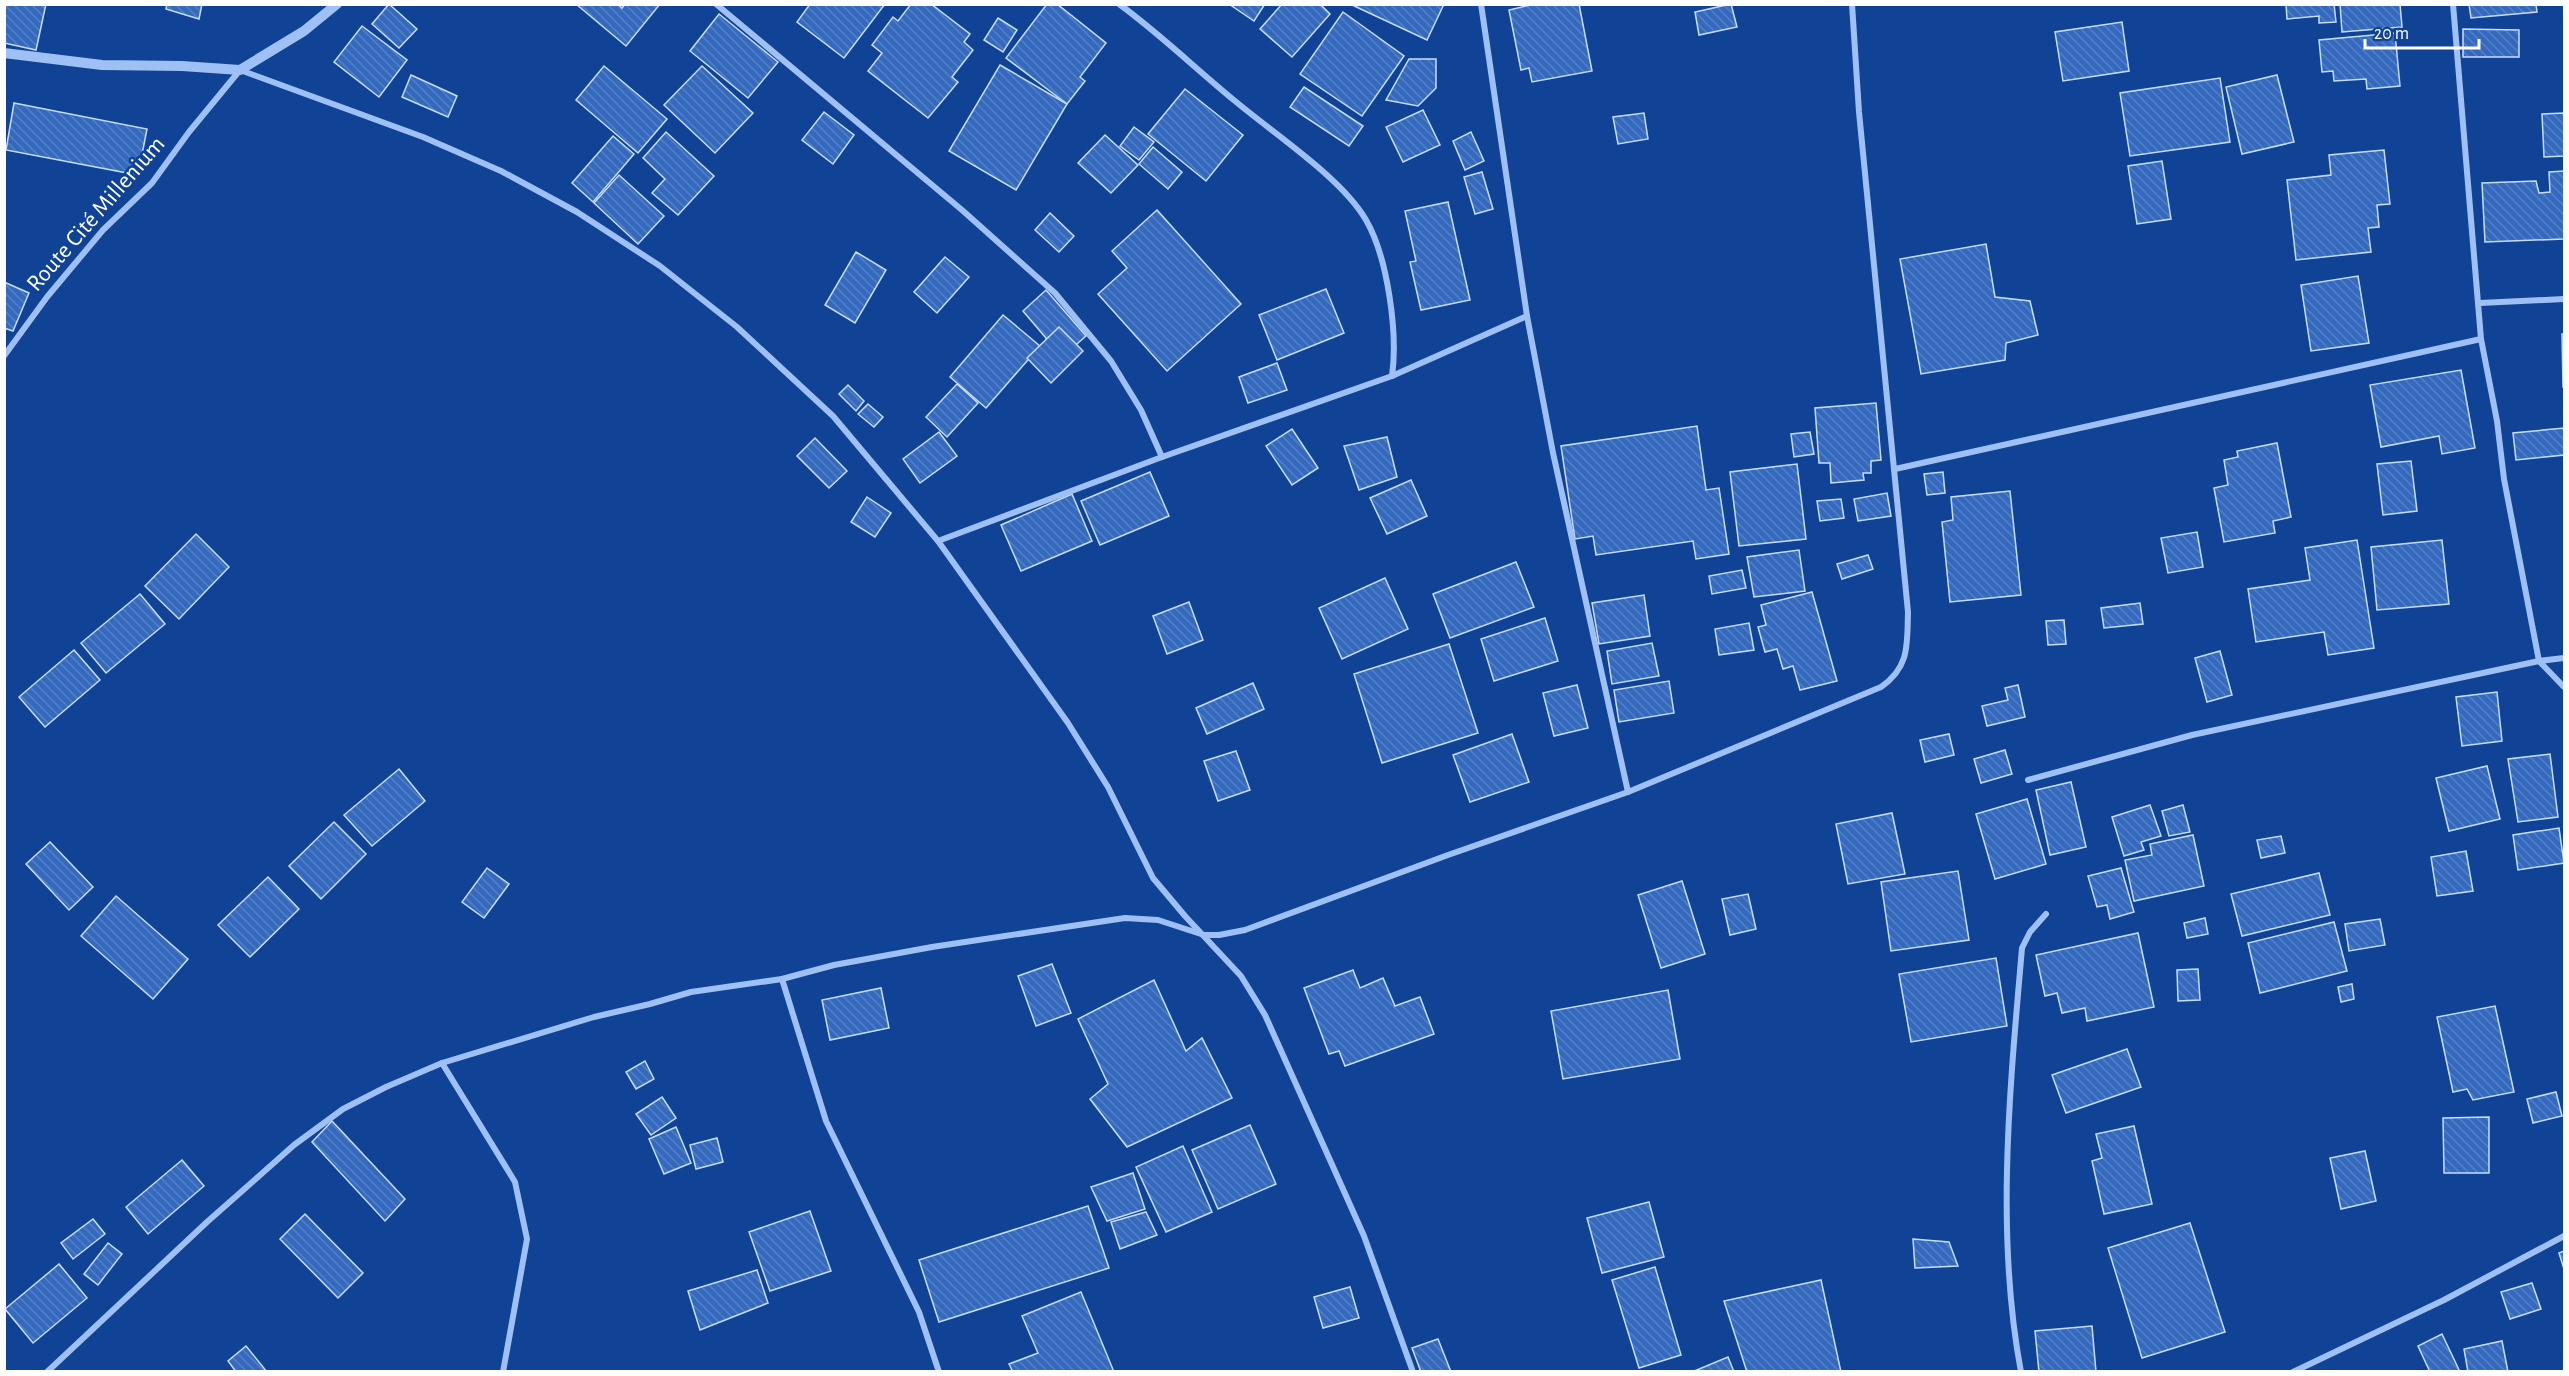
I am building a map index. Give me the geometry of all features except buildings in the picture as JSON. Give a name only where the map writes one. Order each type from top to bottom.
[{"type":"street","points":[[240,70],[304,31],[337,4]]},
{"type":"street","points":[[716,4],[962,210],[1055,293],[1111,361],[1141,410],[1162,457]]},
{"type":"street","points":[[1119,4],[1155,31],[1234,100],[1312,163],[1342,191],[1366,220],[1387,285],[1394,358],[1392,376]]},
{"type":"street","points":[[1481,4],[1527,316],[1553,453],[1628,792]]},
{"type":"street","points":[[47,1371],[207,1222],[294,1145],[343,1108],[442,1063],[594,1017],[691,992],[782,979],[834,965],[932,947],[1125,918],[1158,920],[1204,935],[1219,935],[1245,930],[1628,792],[1870,692],[1890,681],[1901,667],[1906,654],[1908,612],[1859,112],[1852,4]]},
{"type":"street","points":[[2453,4],[2480,303],[2481,339],[2497,422],[2504,479],[2539,661],[2565,687]]},
{"type":"street","points":[[4,53],[102,65],[182,66],[240,70],[423,137],[501,171],[577,212],[660,266],[737,327],[832,416],[938,542],[1068,723],[1108,787],[1153,878],[1241,976],[1265,1016],[1364,1236],[1413,1371]]},
{"type":"street","name":"Route Cité Millenium","points":[[4,356],[47,297],[103,230],[152,183],[189,132],[240,70]]},
{"type":"street","points":[[2480,303],[2565,299]]},
{"type":"street","points":[[938,542],[1162,457],[1392,376],[1527,316]]},
{"type":"street","points":[[1895,469],[2481,339]]},
{"type":"street","points":[[2028,780],[2203,733],[2539,661],[2565,658]]},
{"type":"street","points":[[2021,1371],[2013,1332],[2009,1259],[2009,1136],[2022,948],[2030,932],[2046,914]]},
{"type":"street","points":[[782,979],[826,1121],[869,1214],[894,1257],[919,1312],[939,1371]]},
{"type":"street","points":[[442,1063],[515,1182],[525,1227],[527,1239],[503,1371]]},
{"type":"street","points":[[2293,1371],[2444,1300],[2565,1236]]}]
